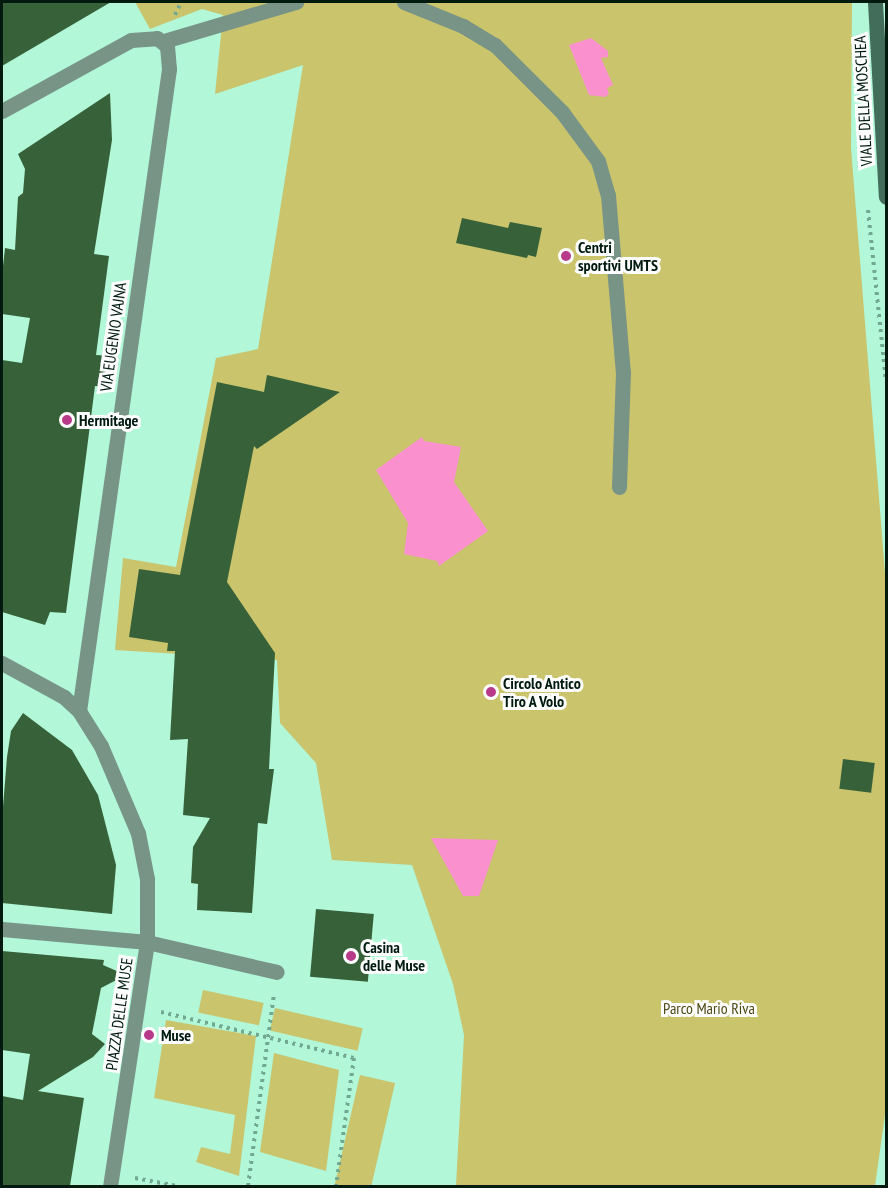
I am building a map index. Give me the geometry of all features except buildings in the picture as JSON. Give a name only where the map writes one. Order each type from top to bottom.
[{"type":"main road","name":"VIALE DELLA MOSCHEA","points":[[875,2],[886,197]]},
{"type":"street","points":[[2,111],[131,40],[149,37],[164,41],[296,2]]},
{"type":"street","points":[[404,2],[463,26],[495,45],[562,112],[598,160],[608,195],[622,372],[619,487]]},
{"type":"street","name":"VIA EUGENIO VAJNA","points":[[79,711],[169,69],[164,41]]},
{"type":"street","points":[[2,663],[64,697],[79,711],[101,746],[138,833],[147,879],[147,942],[2,929]]},
{"type":"street","name":"PIAZZA DELLE MUSE","points":[[110,1186],[147,942],[277,972]]},
{"type":"path","points":[[248,1186],[277,972]]},
{"type":"path","points":[[161,1012],[354,1058],[336,1186]]},
{"type":"path","points":[[135,1178],[177,1186]]},
{"type":"green space","name":"Parco Mario Riva","points":[[135,2],[852,2],[851,148],[886,585],[886,1108],[875,1186],[456,1186],[464,1035],[453,984],[412,865],[332,860],[316,763],[280,723],[277,660],[115,650],[123,558],[176,567],[216,358],[258,349],[303,65],[215,94],[223,15],[202,9],[150,29]]},
{"type":"green space","points":[[203,990],[264,1003],[259,1025],[198,1012]]},
{"type":"green space","points":[[275,1008],[363,1028],[358,1051],[270,1030]]},
{"type":"green space","points":[[166,1020],[256,1036],[239,1176],[196,1162],[201,1147],[230,1154],[235,1115],[154,1098]]},
{"type":"green space","points":[[274,1053],[339,1070],[326,1171],[260,1152]]},
{"type":"green space","points":[[360,1075],[395,1083],[371,1186],[335,1184]]},
{"type":"shaded area","points":[[591,38],[608,51],[608,57],[601,58],[613,85],[607,88],[609,94],[605,97],[589,95],[569,45]]},
{"type":"shaded area","points":[[422,437],[424,441],[461,447],[454,482],[488,531],[439,566],[437,561],[404,554],[408,523],[376,470]]},
{"type":"shaded area","points":[[431,838],[498,840],[479,896],[463,896]]},
{"type":"place","name":"Centri sportivi UMTS","points":[[566,256]]},
{"type":"place","name":"Hermitage","points":[[67,420]]},
{"type":"place","name":"Circolo Antico Tiro A Volo","points":[[491,692]]},
{"type":"place","name":"Casina delle Muse","points":[[351,956]]},
{"type":"place","name":"Muse","points":[[149,1035]]}]
